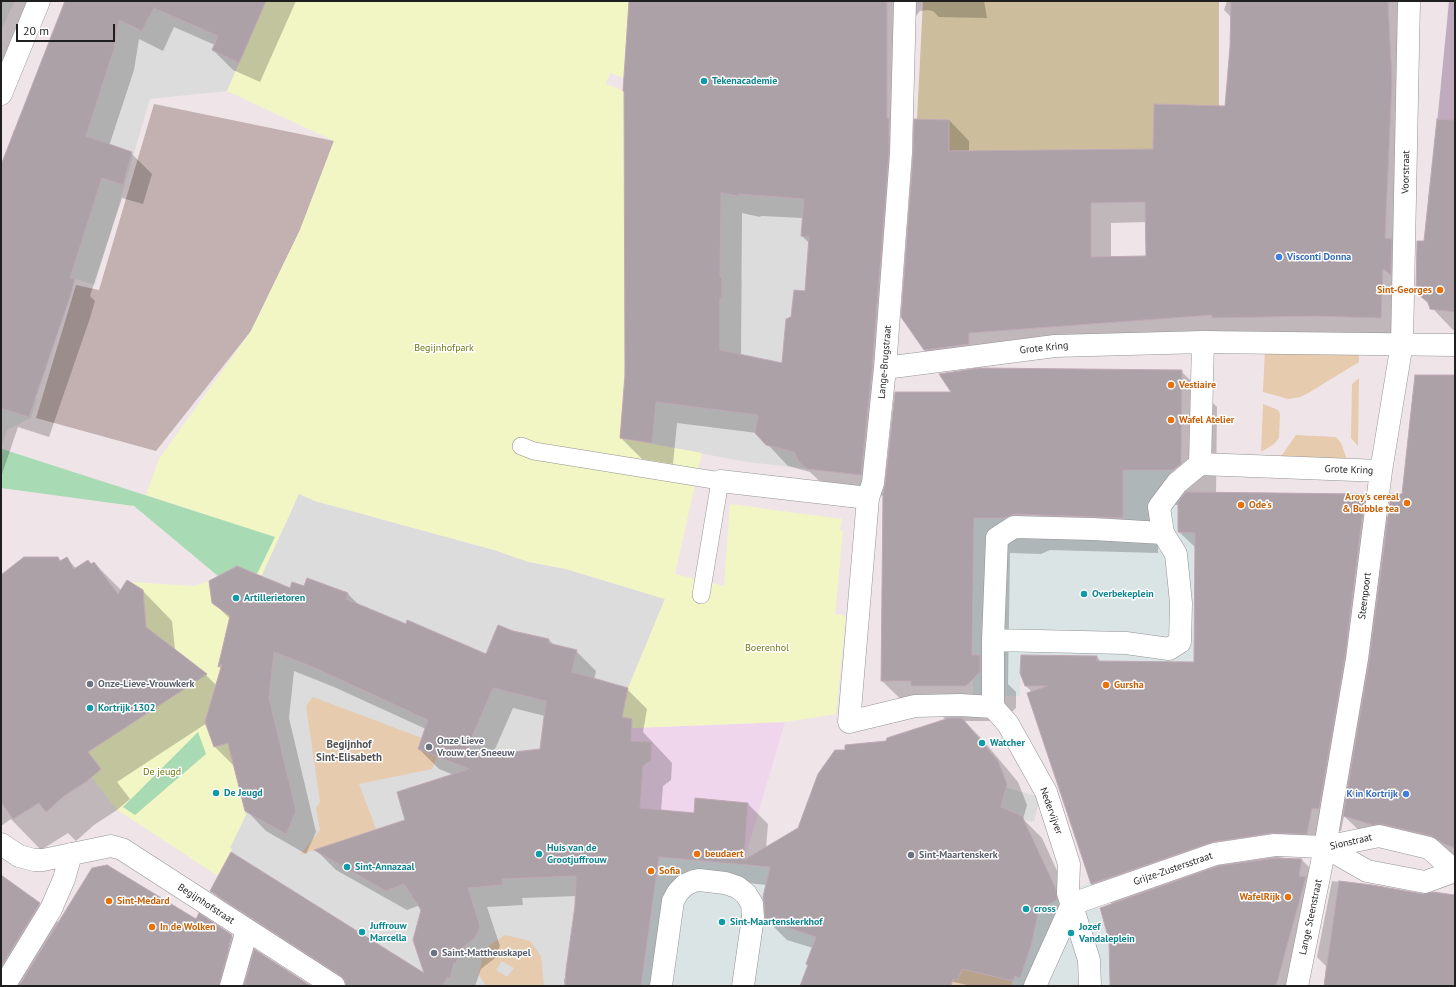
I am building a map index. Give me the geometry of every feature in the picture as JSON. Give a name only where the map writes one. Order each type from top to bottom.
[{"type":"street","points":[[1,94],[39,1]]},
{"type":"street","name":"Lange-Brugstraat","points":[[905,1],[901,153],[885,368],[873,483],[868,498],[849,722],[915,706],[960,705],[993,707]]},
{"type":"street","name":"Voorstraat","points":[[1402,343],[1409,1]]},
{"type":"street","points":[[993,640],[1126,643],[1170,649],[1180,642],[1180,578],[1176,554],[1163,533],[1160,508],[1177,483],[1200,464],[1204,342]]},
{"type":"street","name":"Grote Kring","points":[[885,368],[1055,346],[1204,342],[1402,343],[1455,345]]},
{"type":"street","name":"Steenpoort","points":[[1325,847],[1357,659],[1381,471],[1402,343]]},
{"type":"street","name":"Grote Kring","points":[[1200,464],[1381,471]]},
{"type":"street","points":[[720,481],[868,498]]},
{"type":"street","points":[[993,707],[993,640],[997,538],[1014,527],[1163,533]]},
{"type":"street","name":"Nedervijver","points":[[993,707],[1008,724],[1046,792],[1069,864],[1068,893],[1072,904]]},
{"type":"street","name":"Sionstraat","points":[[1379,836],[1430,848],[1455,871],[1425,882],[1367,871],[1325,847],[1379,836]]},
{"type":"street","name":"Begijnhofstraat","points":[[1,844],[13,853],[30,860],[43,860],[110,846],[122,849],[334,986]]},
{"type":"street","name":"Grijze-Zustersstraat","points":[[1072,904],[1215,854],[1275,845],[1325,847]]},
{"type":"street","name":"Lange Steenstraat","points":[[1297,986],[1325,847]]},
{"type":"street","points":[[4,986],[51,909],[64,879],[71,854]]},
{"type":"street","points":[[661,986],[673,901],[685,884],[699,880],[725,883],[737,887],[746,894],[752,904],[753,917],[743,986]]},
{"type":"street","points":[[1035,986],[1072,904]]},
{"type":"street","points":[[1072,904],[1089,960],[1090,986]]},
{"type":"street","points":[[231,986],[246,930]]},
{"type":"lane","points":[[521,446],[534,451],[720,481],[701,595]]},
{"type":"shaded area","points":[[1,1],[15,1],[1,30]]},
{"type":"shaded area","points":[[65,1],[218,1],[258,19],[250,47],[227,91],[150,99],[95,285],[75,279],[70,296],[29,309],[62,320],[41,382],[33,379],[27,395],[37,399],[31,418],[7,430],[1,448],[1,169]]},
{"type":"shaded area","points":[[887,1],[887,144],[875,239],[882,240],[862,475],[747,462],[620,438],[625,361],[624,138]]},
{"type":"shaded area","points":[[923,1],[1219,1],[1219,106],[1154,104],[1153,141],[1161,142],[1161,149],[949,151],[949,120],[917,119]]},
{"type":"shaded area","points":[[1448,1],[1455,1],[1455,312],[1430,309],[1427,300],[1424,299]]},
{"type":"shaded area","points":[[154,104],[334,141],[300,230],[251,331],[156,451],[36,418],[76,285],[99,290]]},
{"type":"shaded area","points":[[1265,348],[1359,350],[1359,362],[1310,392],[1300,397],[1288,399],[1263,392]]},
{"type":"shaded area","points":[[1359,378],[1358,446],[1351,438],[1352,384]]},
{"type":"shaded area","points":[[1263,404],[1276,409],[1279,411],[1280,415],[1279,438],[1274,444],[1261,452]]},
{"type":"shaded area","points":[[1296,435],[1336,437],[1341,443],[1348,462],[1277,462]]},
{"type":"shaded area","points":[[2,449],[275,537],[257,574],[237,566],[218,576],[134,506],[1,488]]},
{"type":"shaded area","name":"Overbekeplein","points":[[1123,470],[1180,470],[1178,532],[1195,533],[1194,667],[1146,661],[1097,661],[1097,656],[1021,655],[1020,696],[973,694],[974,518],[1122,520]]},
{"type":"shaded area","points":[[299,494],[315,501],[494,550],[529,562],[566,569],[665,599],[628,688],[615,986],[363,986],[218,876],[232,849],[230,848],[228,743],[214,747],[205,722],[259,581]]},
{"type":"shaded area","points":[[313,697],[422,738],[418,749],[437,757],[432,769],[359,784],[376,829],[300,855],[320,830],[316,808],[320,802],[306,706]]},
{"type":"shaded area","points":[[632,719],[632,728],[785,722],[743,865],[659,857],[641,986],[615,986]]},
{"type":"shaded area","points":[[198,732],[206,754],[135,815],[123,807]]},
{"type":"shaded area","points":[[1001,786],[1040,797],[1034,821],[1032,822],[999,813],[1005,791],[999,789]]},
{"type":"shaded area","name":"Sint-Maartenskerkhof","points":[[659,857],[771,868],[767,907],[760,906],[759,912],[766,914],[764,920],[824,927],[820,942],[813,940],[813,944],[819,946],[807,964],[813,966],[804,986],[641,986]]},
{"type":"shaded area","name":"Jozef Vandaleplein","points":[[1090,882],[1109,940],[1110,986],[1011,986],[1015,976],[1020,978],[1030,898],[1053,902]]},
{"type":"shaded area","points":[[505,935],[530,941],[541,956],[544,986],[486,986],[479,975],[484,949]],"holes":[[[502,961],[514,968],[507,977],[496,970]]]},
{"type":"shaded area","points":[[958,960],[1013,981],[1011,986],[951,986]]},
{"type":"green space","name":"Begijnhofpark","points":[[266,1],[629,1],[624,78],[610,73],[606,84],[624,91],[625,361],[620,438],[702,453],[675,574],[724,586],[730,504],[842,519],[840,531],[843,531],[835,614],[846,616],[836,714],[785,722],[632,728],[632,719],[622,717],[628,688],[665,599],[566,569],[529,562],[494,550],[315,501],[299,494],[259,581],[257,574],[274,537],[146,495],[159,459],[251,331],[300,230],[334,141],[227,91]]},
{"type":"green space","name":"De jeugd","points":[[209,581],[212,603],[230,615],[227,629],[233,631],[205,722],[214,747],[228,743],[246,815],[230,848],[232,849],[218,876],[116,809],[91,776],[101,769],[88,752],[177,694],[171,654],[175,649],[168,643],[147,647],[140,609],[145,608],[144,603],[128,587],[131,582],[194,586]]},
{"type":"building","points":[[65,1],[266,1],[239,63],[212,50],[218,36],[154,8],[142,31],[119,20],[114,49],[86,136],[132,152],[123,185],[102,178],[70,278],[75,279],[70,297],[29,417],[1,408],[1,165]]},
{"type":"building","points":[[629,1],[887,1],[887,118],[889,118],[889,152],[872,369],[861,475],[807,469],[799,462],[794,452],[766,445],[755,433],[758,415],[656,402],[652,443],[620,438],[625,376],[623,91]],"holes":[[[721,193],[738,196],[739,194],[804,199],[801,236],[809,237],[805,291],[794,290],[791,317],[786,319],[782,363],[720,350],[720,298],[722,297],[722,278],[720,277]]]},
{"type":"building","points":[[1231,1],[1388,1],[1392,81],[1385,238],[1392,239],[1391,275],[1383,269],[1381,318],[1313,316],[1212,318],[1212,315],[969,333],[969,344],[924,350],[901,317],[913,154],[914,119],[949,120],[949,151],[1153,149],[1154,104],[1225,106],[1230,47]],"holes":[[[1145,202],[1146,256],[1091,257],[1091,203]]]},
{"type":"building","points":[[1437,119],[1455,120],[1455,312],[1430,309],[1428,302],[1416,293],[1417,241],[1424,241]]},
{"type":"building","points":[[979,368],[1182,370],[1181,464],[1173,470],[1123,470],[1123,518],[1014,514],[1005,518],[974,518],[972,655],[980,655],[980,672],[966,686],[911,686],[911,681],[881,681],[883,493],[895,392],[951,392],[939,374]]},
{"type":"building","points":[[1415,375],[1455,375],[1455,848],[1444,844],[1432,836],[1382,824],[1373,825],[1343,816],[1369,661],[1391,494],[1402,494]]},
{"type":"building","points":[[1186,492],[1365,494],[1345,657],[1319,809],[1312,808],[1307,834],[1273,833],[1213,842],[1091,884],[1027,693],[1047,686],[1025,686],[1020,673],[1021,655],[1097,656],[1097,661],[1194,662],[1195,533],[1178,532],[1178,502]]},
{"type":"building","name":"Onze-Lieve-Vrouwkerk","points":[[24,557],[58,557],[60,561],[67,557],[74,569],[88,560],[91,564],[94,562],[118,594],[127,580],[143,590],[146,627],[207,674],[88,752],[101,769],[87,781],[64,796],[46,812],[39,803],[13,819],[1,802],[1,575]]},
{"type":"building","points":[[237,566],[290,588],[292,582],[304,586],[307,578],[348,593],[346,599],[406,624],[407,620],[486,654],[498,625],[513,631],[549,639],[548,643],[577,650],[572,672],[628,688],[622,717],[632,719],[631,741],[652,742],[651,760],[643,766],[640,808],[694,813],[695,798],[748,803],[744,860],[798,828],[818,774],[835,750],[845,750],[845,745],[886,741],[887,738],[949,718],[962,718],[998,761],[1007,784],[1001,807],[1022,816],[1056,889],[1057,900],[1039,909],[1031,946],[1020,978],[1015,976],[1013,981],[962,969],[958,980],[953,979],[951,986],[800,986],[816,937],[765,920],[763,897],[770,867],[659,857],[641,986],[565,986],[575,906],[576,876],[502,879],[503,885],[468,888],[480,926],[475,938],[461,949],[456,964],[454,963],[450,978],[447,977],[443,985],[445,986],[346,986],[345,980],[341,976],[210,891],[231,852],[424,973],[413,940],[421,910],[404,884],[386,891],[314,850],[405,820],[397,792],[469,769],[418,749],[428,720],[313,667],[274,652],[269,698],[296,811],[286,834],[245,811],[228,743],[214,747],[205,722],[222,664],[218,667],[230,616],[212,603],[209,581]],"holes":[[[493,688],[546,701],[540,749],[463,758]]]},
{"type":"building","points":[[1276,858],[1302,859],[1299,876],[1306,877],[1276,986],[1110,986],[1109,940],[1100,908],[1218,866]]},
{"type":"building","points":[[107,865],[196,919],[199,913],[232,935],[219,986],[19,986],[92,868]]},
{"type":"building","points":[[1,875],[40,903],[1,967]]},
{"type":"building","points":[[1339,881],[1423,894],[1433,892],[1455,895],[1455,986],[1324,986]]},
{"type":"building","points":[[254,949],[311,986],[244,986]]},
{"type":"place","name":"Tekenacademie","points":[[704,81]]},
{"type":"place","name":"Visconti Donna","points":[[1279,257]]},
{"type":"place","name":"Sint-Georges","points":[[1440,290]]},
{"type":"place","name":"Vestiaire","points":[[1171,385]]},
{"type":"place","name":"Wafel Atelier","points":[[1171,420]]},
{"type":"place","name":"Aroy's cereal & Bubble tea","points":[[1407,503]]},
{"type":"place","name":"Ode's","points":[[1241,505]]},
{"type":"place","name":"Overbekeplein","points":[[1084,594]]},
{"type":"place","name":"Artillerietoren","points":[[236,598]]},
{"type":"place","name":"Onze-Lieve-Vrouwkerk","points":[[90,684]]},
{"type":"place","name":"Gursha","points":[[1106,685]]},
{"type":"place","name":"Kortrijk 1302","points":[[90,708]]},
{"type":"place","name":"Watcher","points":[[982,743]]},
{"type":"place","name":"Onze Lieve Vrouw ter Sneeuw","points":[[429,747]]},
{"type":"place","name":"De Jeugd","points":[[216,793]]},
{"type":"place","name":"K in Kortrijk","points":[[1406,794]]},
{"type":"place","name":"Huis van de Grootjuffrouw","points":[[539,854]]},
{"type":"place","name":"beudaert","points":[[697,854]]},
{"type":"place","name":"Sint-Maartenskerk","points":[[911,855]]},
{"type":"place","name":"Sint-Annazaal","points":[[347,867]]},
{"type":"place","name":"Sofia","points":[[651,871]]},
{"type":"place","name":"WafelRijk","points":[[1288,897]]},
{"type":"place","name":"Sint-Medard","points":[[109,901]]},
{"type":"place","name":"cross","points":[[1026,909]]},
{"type":"place","name":"Sint-Maartenskerkhof","points":[[722,922]]},
{"type":"place","name":"In de Wolken","points":[[152,927]]},
{"type":"place","name":"Juffrouw Marcella","points":[[362,932]]},
{"type":"place","name":"Jozef Vandaleplein","points":[[1071,933]]},
{"type":"place","name":"Saint-Mattheuskapel","points":[[434,953]]},
{"type":"district","name":"Begijnhof Sint-Elisabeth","points":[[349,751]]},
{"type":"park label","name":"Boerenhol","points":[[767,648]]}]
